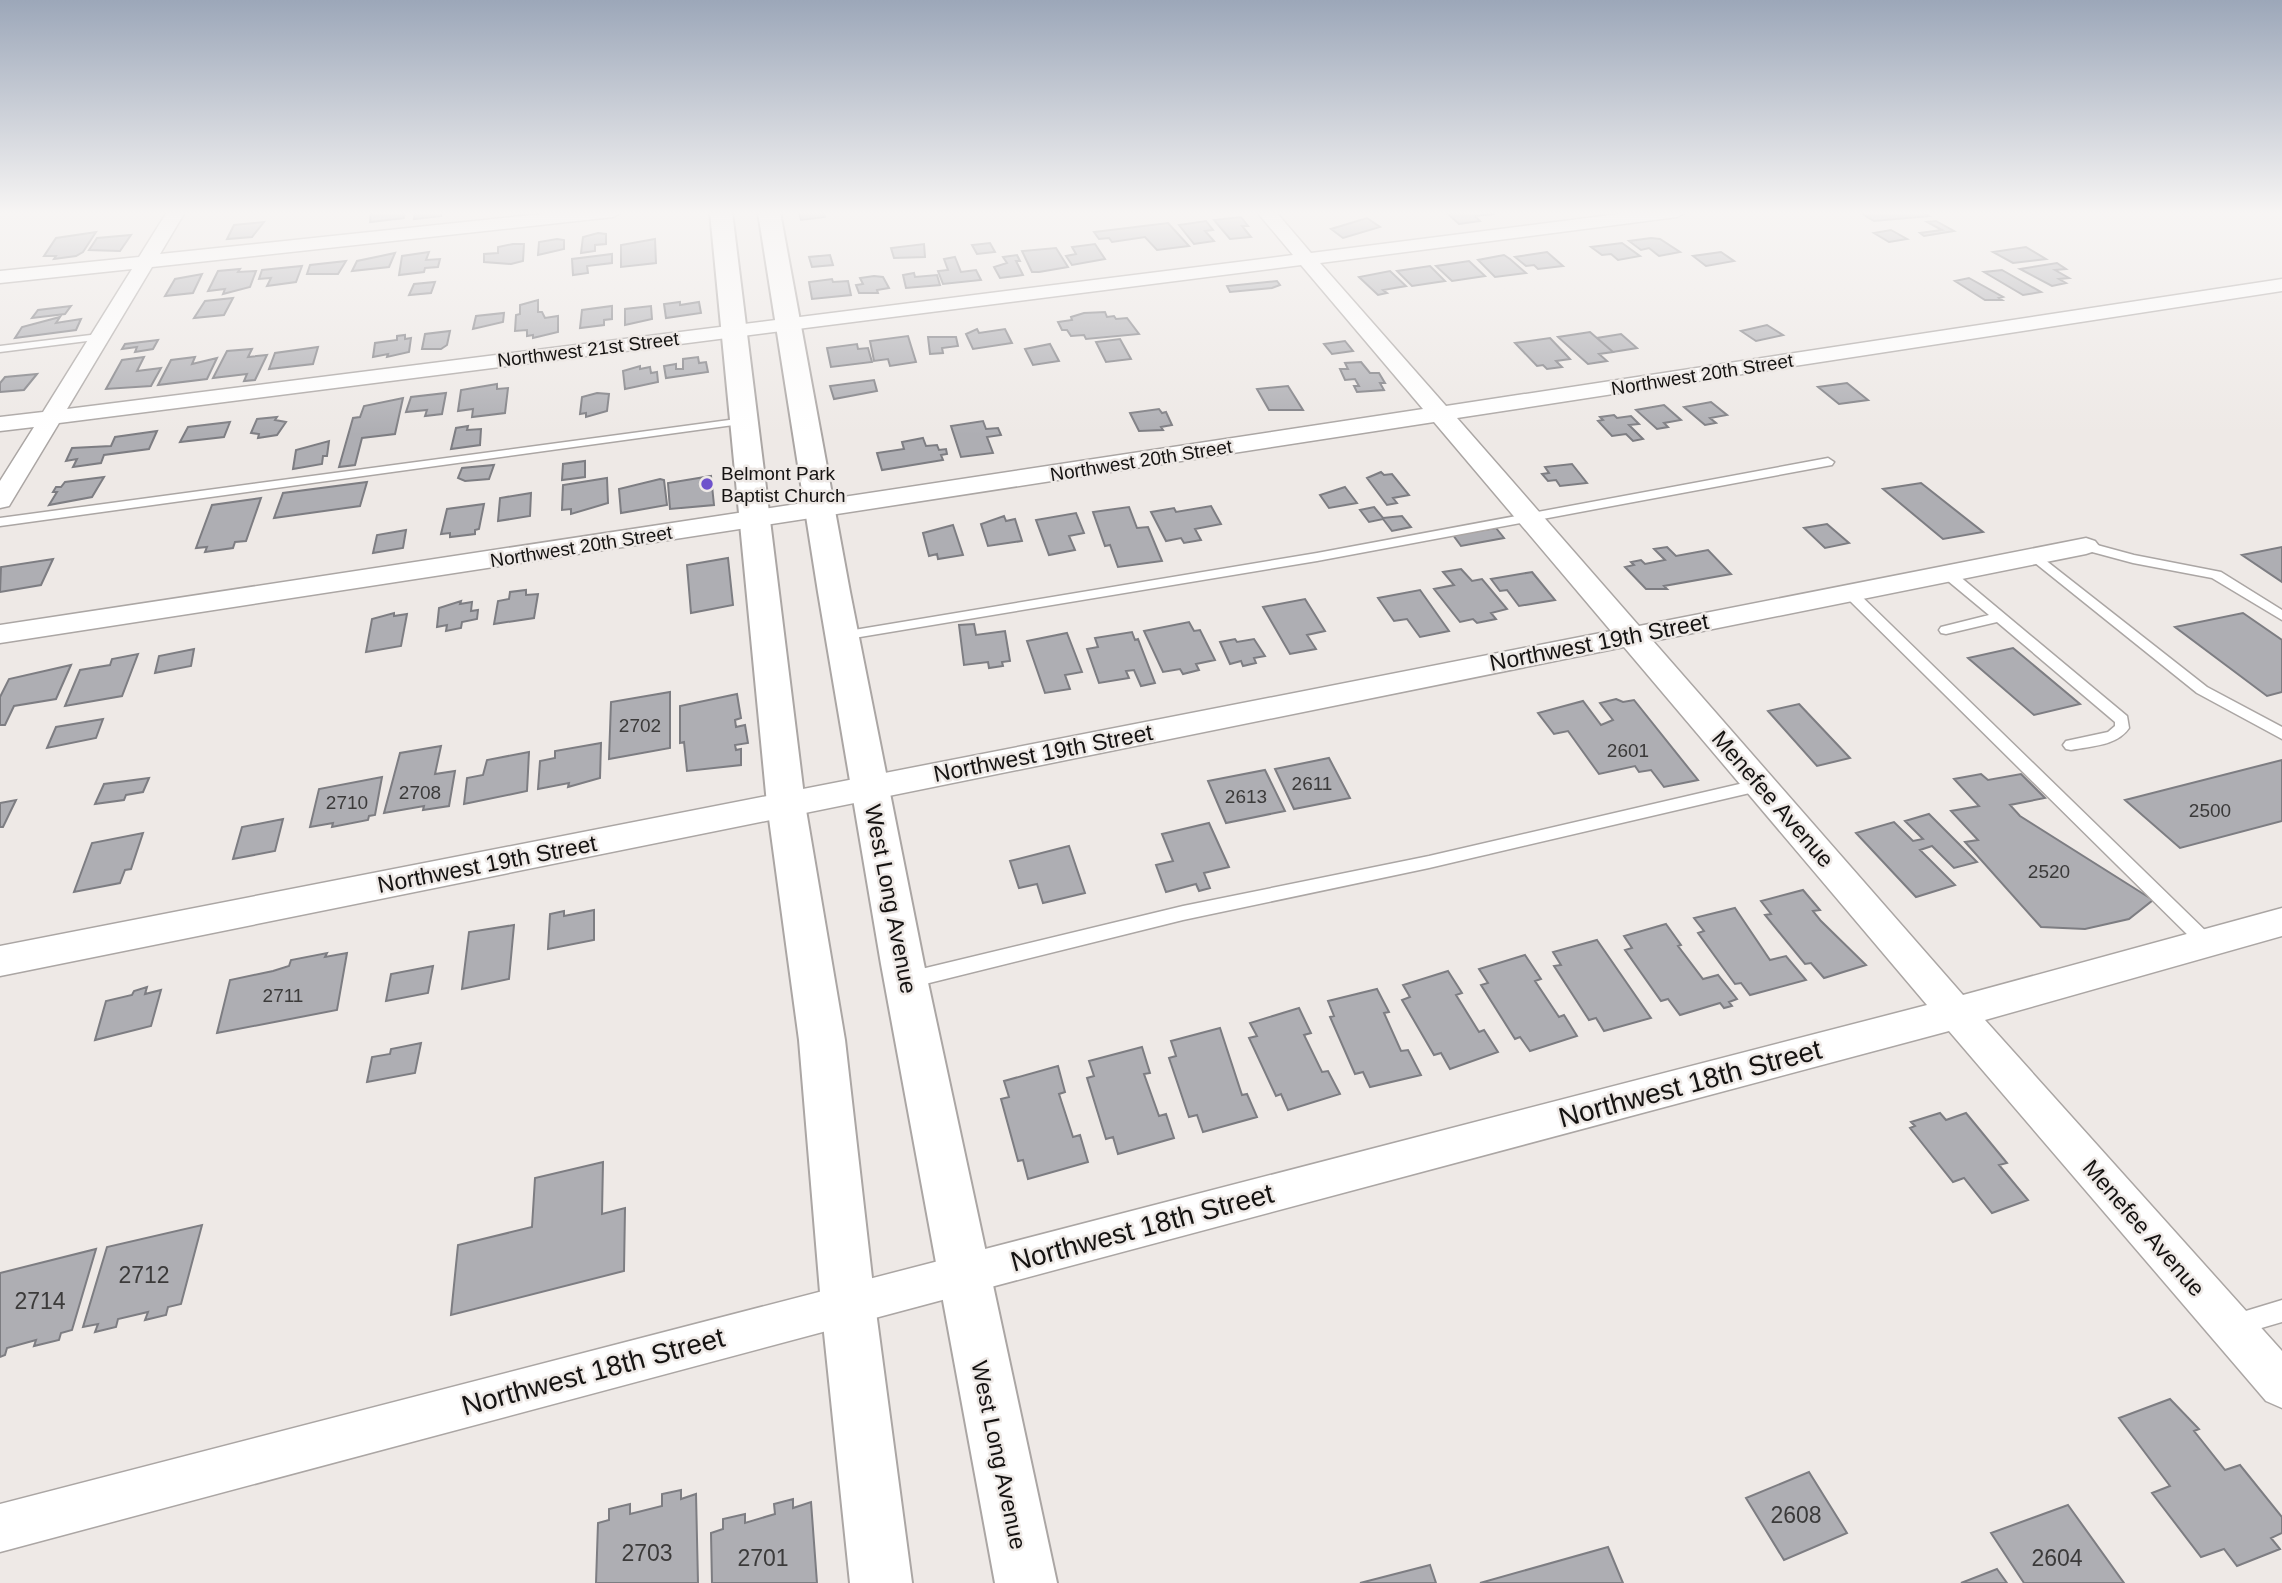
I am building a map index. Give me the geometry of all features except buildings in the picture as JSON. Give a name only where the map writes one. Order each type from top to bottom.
[{"type":"main road","points":[[730,286],[786,804],[822,1040],[848,1304],[881,1583]]},
{"type":"main road","name":"West Long Avenue","points":[[784,286],[819,509],[870,788],[961,1275],[1026,1583]]},
{"type":"street","points":[[0,502],[131,286]]},
{"type":"street","name":"Northwest 21st Street","points":[[0,424],[1099,286]]},
{"type":"street","name":"Menefee Avenue","points":[[1330,286],[1956,1013],[2282,1385]]},
{"type":"street","name":"Northwest 20th Street","points":[[0,634],[2276,286]]},
{"type":"street","name":"Northwest 19th Street","points":[[0,961],[2086,546]]},
{"type":"street","name":"Northwest 18th Street","points":[[0,1528],[2279,926]]},
{"type":"lane","points":[[0,349],[99,337]]},
{"type":"lane","points":[[0,522],[744,421]]},
{"type":"lane","points":[[842,636],[1317,557],[1828,461]]},
{"type":"lane","points":[[2086,546],[2133,559],[2216,575],[2282,616]]},
{"type":"lane","points":[[2035,556],[2202,690],[2282,734]]},
{"type":"lane","points":[[1947,573],[2122,720],[2122,728],[2113,736],[2071,745]]},
{"type":"lane","points":[[1850,593],[2207,943]]},
{"type":"lane","points":[[1946,630],[2000,617]]},
{"type":"lane","points":[[906,981],[1183,913],[1429,862],[1761,785]]},
{"type":"lane","points":[[2230,1326],[2282,1311]]},
{"type":"place","name":"Belmont Park Baptist Church","points":[[707,484]]}]
